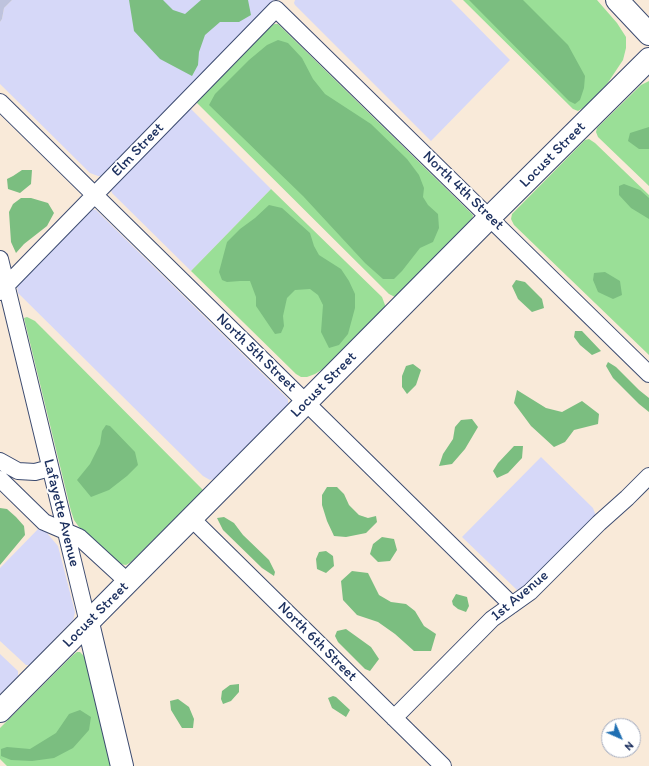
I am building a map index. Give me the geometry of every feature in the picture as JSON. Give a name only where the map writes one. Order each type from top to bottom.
[{"type":"main road","points":[[617,0],[649,34]]},
{"type":"main road","name":"Locust Street","points":[[0,711],[490,217],[649,59]]},
{"type":"main road","name":"Lafayette Avenue","points":[[88,623],[122,766]]},
{"type":"street","name":"Elm Street","points":[[3,289],[276,9]]},
{"type":"street","name":"North 4th Street","points":[[276,9],[649,374]]},
{"type":"street","name":"North 5th Street","points":[[0,102],[512,604]]},
{"type":"street","name":"Lafayette Avenue","points":[[0,259],[3,289],[50,468],[88,623]]},
{"type":"street","points":[[0,461],[18,471],[35,472],[50,468]]},
{"type":"street","name":"1st Avenue","points":[[394,718],[492,619],[530,592],[599,523],[649,476]]},
{"type":"street","points":[[0,479],[44,522],[79,537],[128,582]]},
{"type":"street","name":"North 6th Street","points":[[191,518],[443,766]]},
{"type":"shaded area","points":[[0,0],[12,0],[4,8],[0,22]]},
{"type":"shaded area","points":[[12,0],[274,0],[101,176],[98,176],[90,173],[0,84],[0,22],[4,8]]},
{"type":"shaded area","points":[[295,0],[451,0],[510,60],[431,141],[295,5]]},
{"type":"shaded area","points":[[190,108],[271,189],[191,271],[112,193],[111,190]]},
{"type":"shaded area","points":[[91,209],[96,210],[288,399],[287,406],[214,479],[210,480],[203,476],[18,293],[17,286]]},
{"type":"shaded area","points":[[541,457],[593,508],[596,516],[525,588],[517,590],[462,537]]},
{"type":"shaded area","points":[[41,526],[58,546],[75,612],[73,620],[29,665],[26,665],[0,641],[0,568]]},
{"type":"shaded area","points":[[0,654],[18,671],[18,676],[0,694]]},
{"type":"green space","points":[[129,0],[163,0],[173,10],[185,14],[201,0],[248,0],[251,15],[239,22],[220,22],[205,35],[199,52],[198,65],[192,76],[160,59],[134,31]]},
{"type":"green space","points":[[463,0],[597,0],[617,23],[626,37],[626,48],[623,60],[607,84],[586,106],[578,111],[573,109]]},
{"type":"green space","points":[[469,0],[523,0],[568,45],[585,76],[584,88],[580,100],[575,104],[569,101]]},
{"type":"green space","points":[[278,24],[473,215],[472,220],[395,297],[389,294],[197,103],[197,101],[271,25]]},
{"type":"green space","points":[[278,40],[288,43],[302,58],[313,79],[325,94],[371,124],[407,159],[419,175],[424,188],[423,197],[428,205],[438,214],[439,228],[433,242],[420,248],[394,279],[383,279],[365,263],[303,196],[209,105],[215,94],[249,60],[267,45]]},
{"type":"green space","points":[[649,81],[649,186],[598,137],[596,132],[597,128],[641,85]]},
{"type":"green space","points":[[649,127],[649,149],[639,149],[628,141],[630,133]]},
{"type":"green space","points":[[589,139],[649,195],[649,355],[514,225],[511,219],[512,214],[585,140]]},
{"type":"green space","points":[[22,170],[32,170],[31,184],[20,193],[8,189],[7,179]]},
{"type":"green space","points":[[624,184],[640,190],[649,198],[649,219],[631,208],[619,195],[619,186]]},
{"type":"green space","points":[[271,189],[382,297],[385,305],[385,308],[326,367],[307,377],[301,377],[296,374],[191,271]]},
{"type":"green space","points":[[21,198],[31,198],[48,203],[54,213],[47,226],[24,244],[16,253],[11,242],[9,212],[13,204]]},
{"type":"green space","points":[[269,205],[282,208],[310,233],[314,246],[319,255],[341,269],[349,281],[355,294],[355,308],[348,334],[339,345],[329,348],[321,332],[323,305],[318,295],[310,289],[295,290],[287,298],[283,316],[284,326],[281,333],[275,334],[256,306],[256,297],[250,281],[227,282],[222,280],[219,272],[227,242]]},
{"type":"green space","points":[[605,272],[620,281],[622,295],[613,299],[598,292],[593,280],[594,273]]},
{"type":"green space","points":[[516,280],[525,282],[542,299],[544,308],[532,312],[518,299],[512,286]]},
{"type":"green space","points":[[27,317],[35,321],[203,490],[131,562],[126,565],[116,562],[79,527],[74,520],[24,318]]},
{"type":"green space","points":[[575,331],[582,331],[601,351],[592,355],[580,345],[574,337]]},
{"type":"green space","points":[[608,362],[616,367],[649,398],[649,412],[613,378],[606,366]]},
{"type":"green space","points":[[413,364],[421,370],[416,385],[407,394],[402,387],[402,376],[406,366]]},
{"type":"green space","points":[[517,390],[546,408],[562,412],[582,401],[599,414],[598,424],[574,430],[565,442],[554,447],[531,426],[514,403]]},
{"type":"green space","points":[[472,419],[478,427],[465,449],[452,464],[439,466],[443,454],[453,439],[455,427],[461,420]]},
{"type":"green space","points":[[106,425],[110,426],[135,452],[138,465],[109,490],[91,497],[77,480],[90,464],[100,444],[102,431]]},
{"type":"green space","points":[[514,446],[523,446],[522,458],[508,473],[497,478],[493,471],[498,463]]},
{"type":"green space","points":[[327,487],[337,487],[344,494],[349,505],[359,515],[368,518],[376,516],[377,522],[366,533],[346,537],[334,536],[322,505],[322,495]]},
{"type":"green space","points":[[0,508],[7,509],[16,517],[24,526],[25,535],[0,565]]},
{"type":"green space","points":[[224,517],[234,523],[243,535],[269,560],[275,572],[274,576],[262,568],[223,530],[217,518]]},
{"type":"green space","points":[[382,537],[394,539],[397,550],[390,561],[378,562],[370,554],[373,544]]},
{"type":"green space","points":[[326,551],[333,556],[334,566],[326,573],[317,569],[316,559],[319,552]]},
{"type":"green space","points":[[352,571],[368,573],[379,595],[391,602],[406,604],[415,611],[424,626],[436,634],[431,651],[414,651],[395,634],[378,622],[357,615],[343,600],[341,581]]},
{"type":"green space","points":[[456,594],[467,597],[469,606],[466,612],[453,605],[452,601]]},
{"type":"green space","points":[[346,629],[371,647],[379,659],[370,671],[365,669],[338,642],[335,636],[337,631]]},
{"type":"green space","points":[[77,652],[80,652],[85,657],[112,766],[7,766],[0,759],[0,728]]},
{"type":"green space","points":[[239,684],[239,692],[231,701],[223,704],[221,699],[222,691],[230,685]]},
{"type":"green space","points":[[333,696],[350,710],[346,717],[332,708],[328,698]]},
{"type":"green space","points":[[178,699],[189,707],[194,719],[193,728],[182,728],[171,710],[170,701]]},
{"type":"green space","points":[[80,710],[91,717],[89,730],[73,748],[54,758],[32,761],[11,760],[1,756],[1,749],[7,747],[30,749],[56,733],[69,714]]}]
